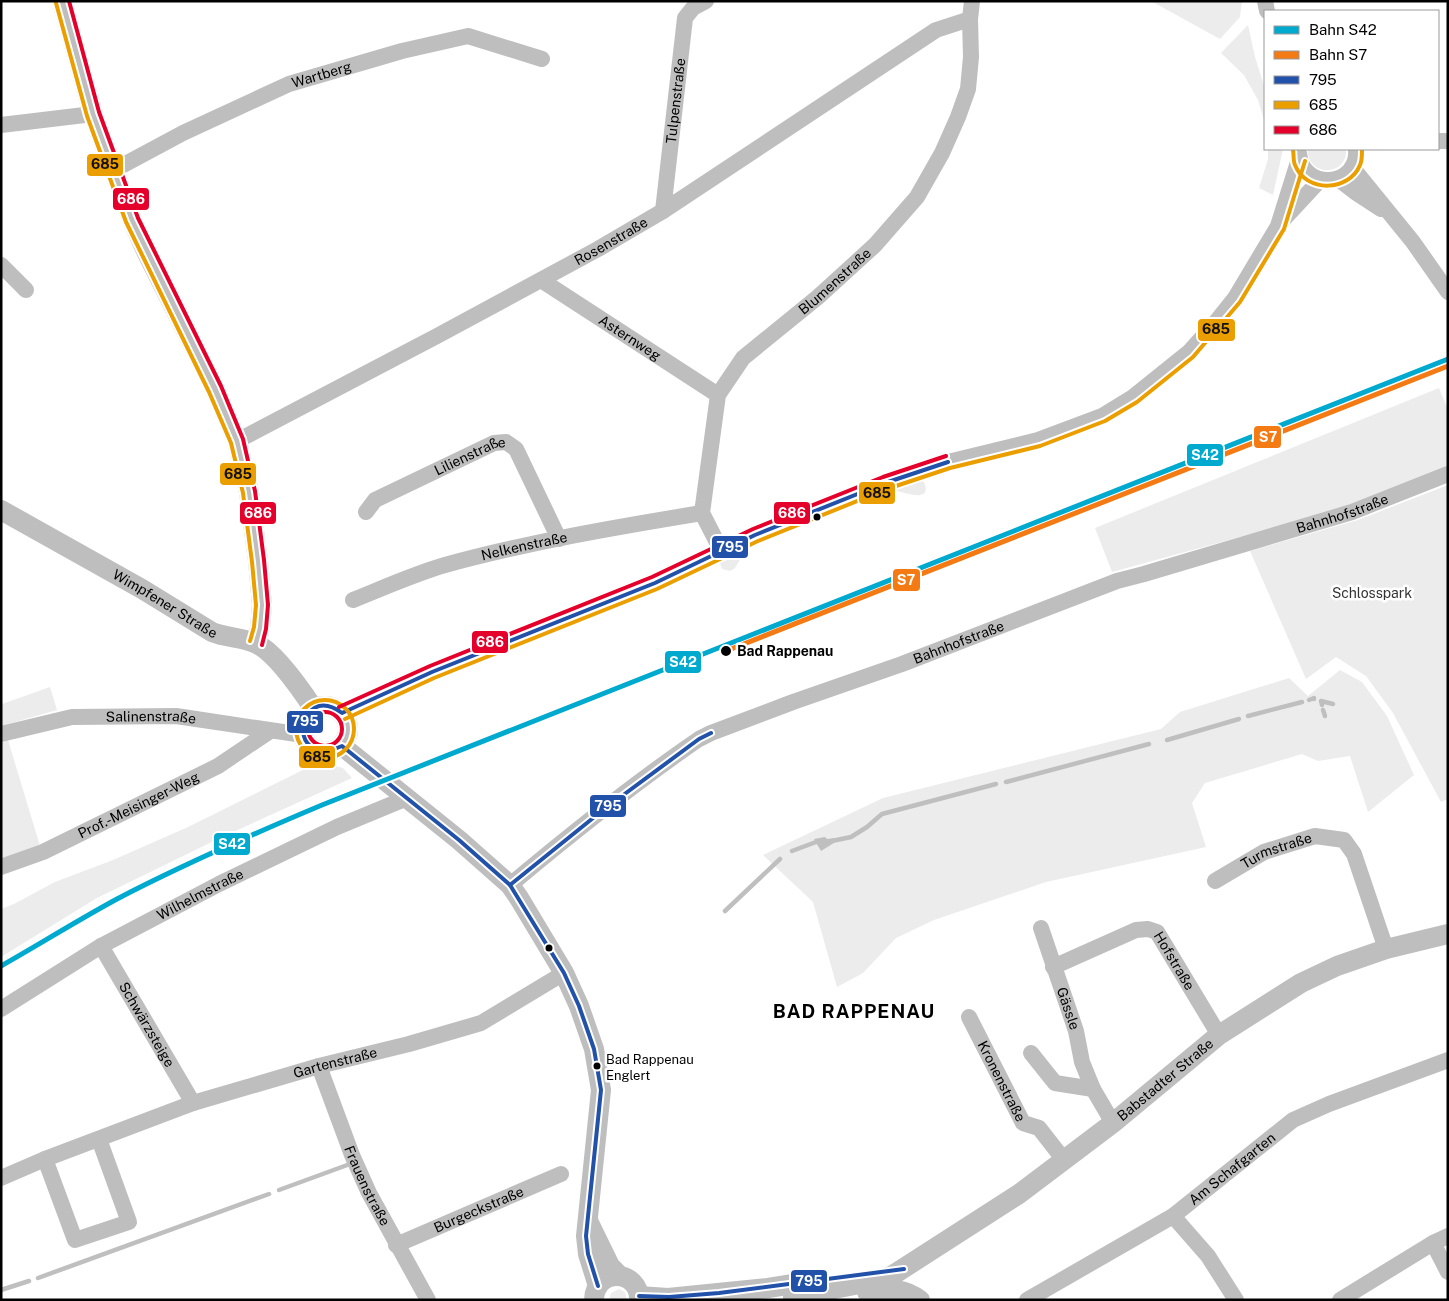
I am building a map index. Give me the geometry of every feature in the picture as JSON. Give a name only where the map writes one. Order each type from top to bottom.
[{"type":"street","points":[[62,1],[93,114],[146,252],[215,389],[236,441],[249,492],[259,570],[262,605],[260,628],[256,643]]},
{"type":"street","name":"Tulpenstraße","points":[[663,210],[685,18],[692,8],[706,1]]},
{"type":"street","name":"Blumenstraße","points":[[702,513],[718,395],[743,358],[818,297],[875,245],[917,197],[942,153],[968,90],[971,57],[970,19],[972,1]]},
{"type":"street","name":"Rosenstraße","points":[[236,441],[598,249],[663,210],[936,30],[970,19]]},
{"type":"street","name":"Wartberg","points":[[114,170],[183,133],[289,84],[402,51],[468,36],[542,59]]},
{"type":"street","points":[[1,125],[93,114]]},
{"type":"street","points":[[1299,154],[1307,172],[1320,180],[1329,181],[1338,179],[1346,174],[1355,160],[1356,150]]},
{"type":"street","points":[[1278,226],[1299,154]]},
{"type":"street","points":[[1352,167],[1413,242],[1448,292]]},
{"type":"street","points":[[1338,179],[1391,215]]},
{"type":"street","points":[[342,713],[432,672],[655,583],[721,550],[811,512],[922,470],[1038,440],[1102,416],[1133,397],[1189,352],[1235,298],[1278,226],[1320,180]]},
{"type":"street","points":[[1,265],[26,290]]},
{"type":"street","name":"Asternweg","points":[[541,280],[718,395]]},
{"type":"street","name":"Lilienstraße","points":[[366,512],[375,500],[494,444],[506,442],[516,449],[559,539]]},
{"type":"street","name":"Bahnhofstraße","points":[[510,885],[619,797],[685,748],[711,733],[902,664],[1117,580],[1178,564],[1352,512],[1448,474]]},
{"type":"street","name":"Wimpfener Straße","points":[[1,510],[142,589],[212,632],[220,636],[256,643],[266,649],[278,661],[314,709]]},
{"type":"street","points":[[702,513],[721,550]]},
{"type":"street","name":"Nelkenstraße","points":[[353,600],[394,583],[444,566],[559,539],[702,513]]},
{"type":"street","points":[[320,706],[332,707],[342,713],[348,727],[347,737],[342,746],[329,752],[321,752],[310,746],[303,735],[302,729],[305,717],[320,706]]},
{"type":"street","name":"Salinenstraße","points":[[1,734],[68,717],[176,716],[303,735]]},
{"type":"street","name":"Prof.-Meisinger-Weg","points":[[1,867],[43,852],[218,766],[270,731]]},
{"type":"street","points":[[342,746],[459,840],[510,885],[564,973],[579,1006],[594,1049],[601,1090],[586,1236],[596,1293]]},
{"type":"street","name":"Wilhelmstraße","points":[[1,1008],[101,946],[227,880],[337,827],[407,798]]},
{"type":"street","name":"Turmstraße","points":[[1215,881],[1264,852],[1315,836],[1344,840],[1354,854],[1386,949]]},
{"type":"street","name":"Gässle","points":[[1041,928],[1076,1031],[1082,1062],[1093,1089],[1112,1123]]},
{"type":"street","name":"Hofstraße","points":[[1053,967],[1136,930],[1148,929],[1157,932],[1219,1035]]},
{"type":"street","name":"Babstadter Straße","points":[[793,1297],[880,1280],[904,1269],[930,1249],[1019,1194],[1112,1123],[1219,1035],[1301,983],[1337,966],[1386,949],[1448,934]]},
{"type":"street","name":"Schwärzsteige","points":[[101,946],[193,1103]]},
{"type":"street","name":"Gartenstraße","points":[[1,1178],[45,1159],[193,1103],[319,1066],[409,1044],[481,1023],[564,973]]},
{"type":"street","name":"Kronenstraße","points":[[969,1017],[1023,1124],[1039,1128],[1064,1160]]},
{"type":"street","points":[[1031,1053],[1055,1083],[1093,1089]]},
{"type":"street","name":"Am Schafgarten","points":[[1027,1300],[1173,1216],[1293,1120],[1329,1104],[1448,1060]]},
{"type":"street","name":"Frauenstraße","points":[[319,1066],[352,1155],[369,1193],[428,1300]]},
{"type":"street","points":[[45,1159],[76,1240],[128,1222],[99,1139]]},
{"type":"street","name":"Burgeckstraße","points":[[396,1245],[561,1174]]},
{"type":"street","points":[[1173,1216],[1208,1256],[1236,1300]]},
{"type":"street","points":[[588,1222],[610,1266],[620,1276],[629,1279],[636,1286],[639,1298],[668,1299],[738,1295],[793,1297],[891,1290],[907,1291],[921,1300]]},
{"type":"street","points":[[1340,1300],[1440,1239],[1448,1272]]},
{"type":"street","points":[[770,1296],[874,1271],[904,1269],[921,1300]]},
{"type":"street","points":[[596,1293],[607,1278],[620,1276]]},
{"type":"green space","points":[[1151,1],[1242,1],[1240,17],[1220,39]]},
{"type":"green space","points":[[1248,25],[1264,86],[1264,120],[1258,100],[1244,75],[1221,53]]},
{"type":"green space","points":[[1268,150],[1283,150],[1273,195],[1259,188],[1268,159]]},
{"type":"green space","points":[[1308,150],[1346,150],[1345,158],[1341,165],[1334,169],[1320,169],[1313,165],[1309,158]]},
{"type":"green space","points":[[1439,388],[1448,410],[1448,466],[1352,504],[1273,528],[1112,572],[1095,528]]},
{"type":"green space","points":[[919,480],[924,482],[926,488],[925,493],[922,495],[912,495],[897,491],[897,487]]},
{"type":"green space","name":"Schlosspark","points":[[1448,485],[1448,799],[1441,802],[1393,713],[1366,676],[1336,657],[1306,679],[1250,551],[1358,520]]},
{"type":"green space","points":[[742,549],[745,551],[735,568],[730,571],[722,569],[721,560]]},
{"type":"green space","points":[[1340,670],[1362,682],[1387,716],[1414,775],[1368,812],[1350,756],[1318,761],[1302,754],[1205,783],[1192,803],[1206,847],[1046,882],[934,920],[896,938],[863,973],[837,987],[813,902],[763,855],[883,798],[1161,729],[1180,712],[1289,678],[1308,696]]},
{"type":"green space","points":[[50,687],[57,710],[1,726],[1,701],[2,704]]},
{"type":"green space","points":[[8,740],[40,846],[1,860],[1,743]]},
{"type":"green space","points":[[323,760],[343,768],[352,778],[220,838],[97,898],[1,957],[1,909],[55,882],[113,860],[188,827]]},
{"type":"green space","points":[[619,1289],[625,1292],[627,1300],[609,1300],[611,1293]]},
{"type":"shaded area","points":[[825,837],[827,839],[835,838],[837,841],[821,851],[814,839]]},
{"type":"waterway","points":[[1309,700],[1314,699]]},
{"type":"waterway","points":[[1322,705],[1321,701],[1333,704]]},
{"type":"waterway","points":[[1248,716],[1302,702]]},
{"type":"waterway","points":[[1323,710],[1325,716]]},
{"type":"waterway","points":[[1167,740],[1239,719]]},
{"type":"waterway","points":[[1006,782],[1149,744]]},
{"type":"waterway","points":[[832,841],[851,837],[867,827],[882,814],[996,784]]},
{"type":"waterway","points":[[792,851],[816,842],[822,842]]},
{"type":"waterway","points":[[725,911],[780,859]]},
{"type":"waterway","points":[[279,1190],[350,1164]]},
{"type":"waterway","points":[[38,1278],[269,1194]]},
{"type":"waterway","points":[[1,1290],[29,1281]]},
{"type":"rail line","name":"S42","points":[[1,966],[142,886],[322,805],[1448,359]]},
{"type":"rail line","name":"S7","points":[[726,651],[1448,366]]},
{"type":"transit line","name":"686","points":[[69,1],[99,112],[138,218],[221,386],[243,439],[255,491],[264,560],[268,605],[266,629],[262,645]]},
{"type":"transit line","name":"685","points":[[56,3],[87,116],[126,222],[209,392],[231,443],[243,493],[252,562],[256,605],[254,627],[250,641]]},
{"type":"transit line","name":"685","points":[[1293,150],[1294,163],[1300,174],[1308,181],[1328,186],[1347,180],[1354,174],[1361,163],[1362,150]]},
{"type":"transit line","name":"685","points":[[345,719],[434,678],[657,589],[758,541],[887,489],[950,468],[1040,446],[1105,421],[1137,402],[1193,357],[1240,302],[1284,229],[1305,161]]},
{"type":"transit line","name":"686","points":[[339,707],[430,666],[652,577],[753,529],[883,477],[946,456]]},
{"type":"transit line","name":"795","points":[[598,1286],[588,1254],[586,1236],[601,1090],[594,1049],[579,1006],[564,973],[510,885],[459,840],[342,746],[324,750],[311,747],[305,738],[303,726],[307,716],[315,708],[327,706],[342,713],[432,672],[655,583],[755,535],[885,483],[948,462]]},
{"type":"transit line","name":"685","points":[[319,700],[331,700],[346,708],[354,723],[354,729],[354,735],[346,750],[331,758],[319,758],[304,750],[296,735],[296,723],[304,708],[319,700]]},
{"type":"transit line","name":"686","points":[[325,712],[337,717],[342,729],[337,741],[325,746],[313,741],[308,729],[313,717],[325,712]]},
{"type":"transit line","name":"795","points":[[510,885],[603,810],[699,739],[711,733]]},
{"type":"transit line","name":"795","points":[[639,1296],[669,1297],[719,1293],[904,1269]]},
{"type":"place","name":"Bad Rappenau","points":[[726,651]]},
{"type":"place","name":"Bad Rappenau Englert","points":[[597,1066]]},
{"type":"district","name":"BAD RAPPENAU","points":[[854,1011]]}]
